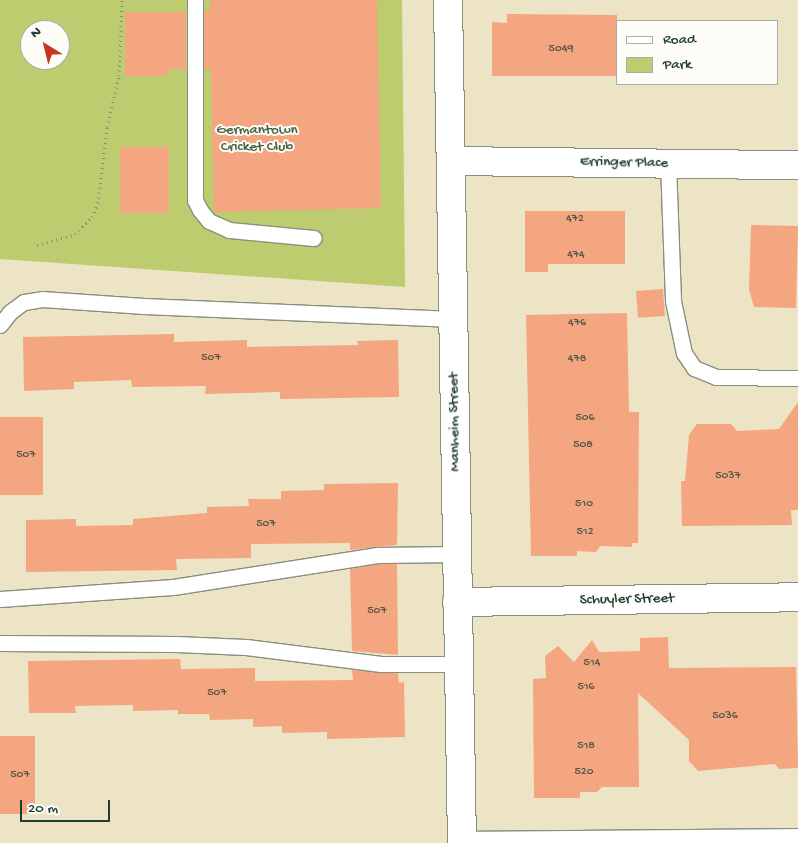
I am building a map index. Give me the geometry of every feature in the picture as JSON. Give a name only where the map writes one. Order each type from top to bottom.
[{"type":"street","name":"Manheim Street","points":[[448,0],[462,841]]},
{"type":"street","name":"Erringer Place","points":[[451,161],[798,165]]},
{"type":"street","name":"Schuyler Street","points":[[457,602],[798,597]]},
{"type":"lane","points":[[195,0],[196,200],[200,210],[210,221],[229,230],[314,238]]},
{"type":"lane","points":[[668,163],[673,301],[684,352],[694,368],[716,378],[798,378]]},
{"type":"lane","points":[[0,326],[10,312],[24,302],[42,299],[144,306],[454,318]]},
{"type":"lane","points":[[0,599],[173,586],[378,555],[457,554]]},
{"type":"lane","points":[[0,643],[176,644],[246,647],[381,664],[458,664]]},
{"type":"lane","points":[[462,841],[760,840],[798,836]]},
{"type":"path","points":[[38,244],[75,234],[92,218],[98,203],[107,127],[119,76],[122,0]]},
{"type":"green space","name":"Germantown Cricket Club","points":[[0,0],[402,0],[405,287],[0,259]]},
{"type":"building","points":[[210,0],[377,0],[381,208],[214,212],[211,69],[204,69],[204,11],[210,11]]},
{"type":"building","points":[[125,12],[186,12],[186,69],[168,69],[168,76],[125,76]]},
{"type":"building","points":[[507,14],[617,15],[616,76],[492,76],[492,22],[507,23]]},
{"type":"building","points":[[120,147],[169,147],[169,213],[120,213]]},
{"type":"building","points":[[525,211],[625,211],[625,264],[548,264],[548,272],[525,272]]},
{"type":"building","points":[[751,225],[798,226],[796,308],[754,307],[749,290]]},
{"type":"building","points":[[663,289],[665,316],[638,318],[636,291]]},
{"type":"building","points":[[627,313],[629,412],[639,412],[638,543],[632,543],[632,547],[600,546],[596,552],[577,551],[577,556],[531,556],[526,315]]},
{"type":"building","points":[[174,334],[174,342],[247,340],[247,347],[358,345],[357,341],[398,340],[399,397],[280,399],[280,392],[205,394],[206,386],[132,387],[131,380],[74,382],[74,389],[24,391],[23,337]]},
{"type":"building","points":[[798,402],[798,510],[791,510],[792,525],[682,526],[681,481],[685,481],[689,435],[697,424],[731,424],[737,431],[779,429]]},
{"type":"building","points":[[0,417],[43,417],[43,495],[0,495]]},
{"type":"building","points":[[398,483],[397,545],[350,550],[350,543],[251,544],[251,558],[176,559],[177,570],[26,572],[26,520],[76,519],[76,526],[133,525],[133,519],[207,513],[207,507],[249,506],[248,499],[281,499],[281,491],[324,490],[324,484]]},
{"type":"building","points":[[379,564],[397,564],[398,655],[352,651],[350,569]]},
{"type":"building","points":[[668,637],[669,668],[796,667],[798,768],[779,769],[775,764],[698,771],[689,761],[689,740],[638,693],[639,787],[602,787],[597,792],[580,792],[580,798],[534,798],[533,679],[546,678],[545,656],[558,646],[574,662],[592,640],[599,652],[640,651],[640,638]]},
{"type":"building","points":[[180,659],[181,669],[255,668],[255,681],[353,680],[352,670],[398,673],[399,683],[404,682],[405,737],[327,739],[327,732],[282,733],[282,726],[253,727],[253,719],[210,720],[209,714],[178,714],[178,710],[133,711],[133,705],[75,706],[76,713],[29,713],[28,661]]},
{"type":"building","points":[[0,736],[35,736],[35,814],[0,814]]}]
